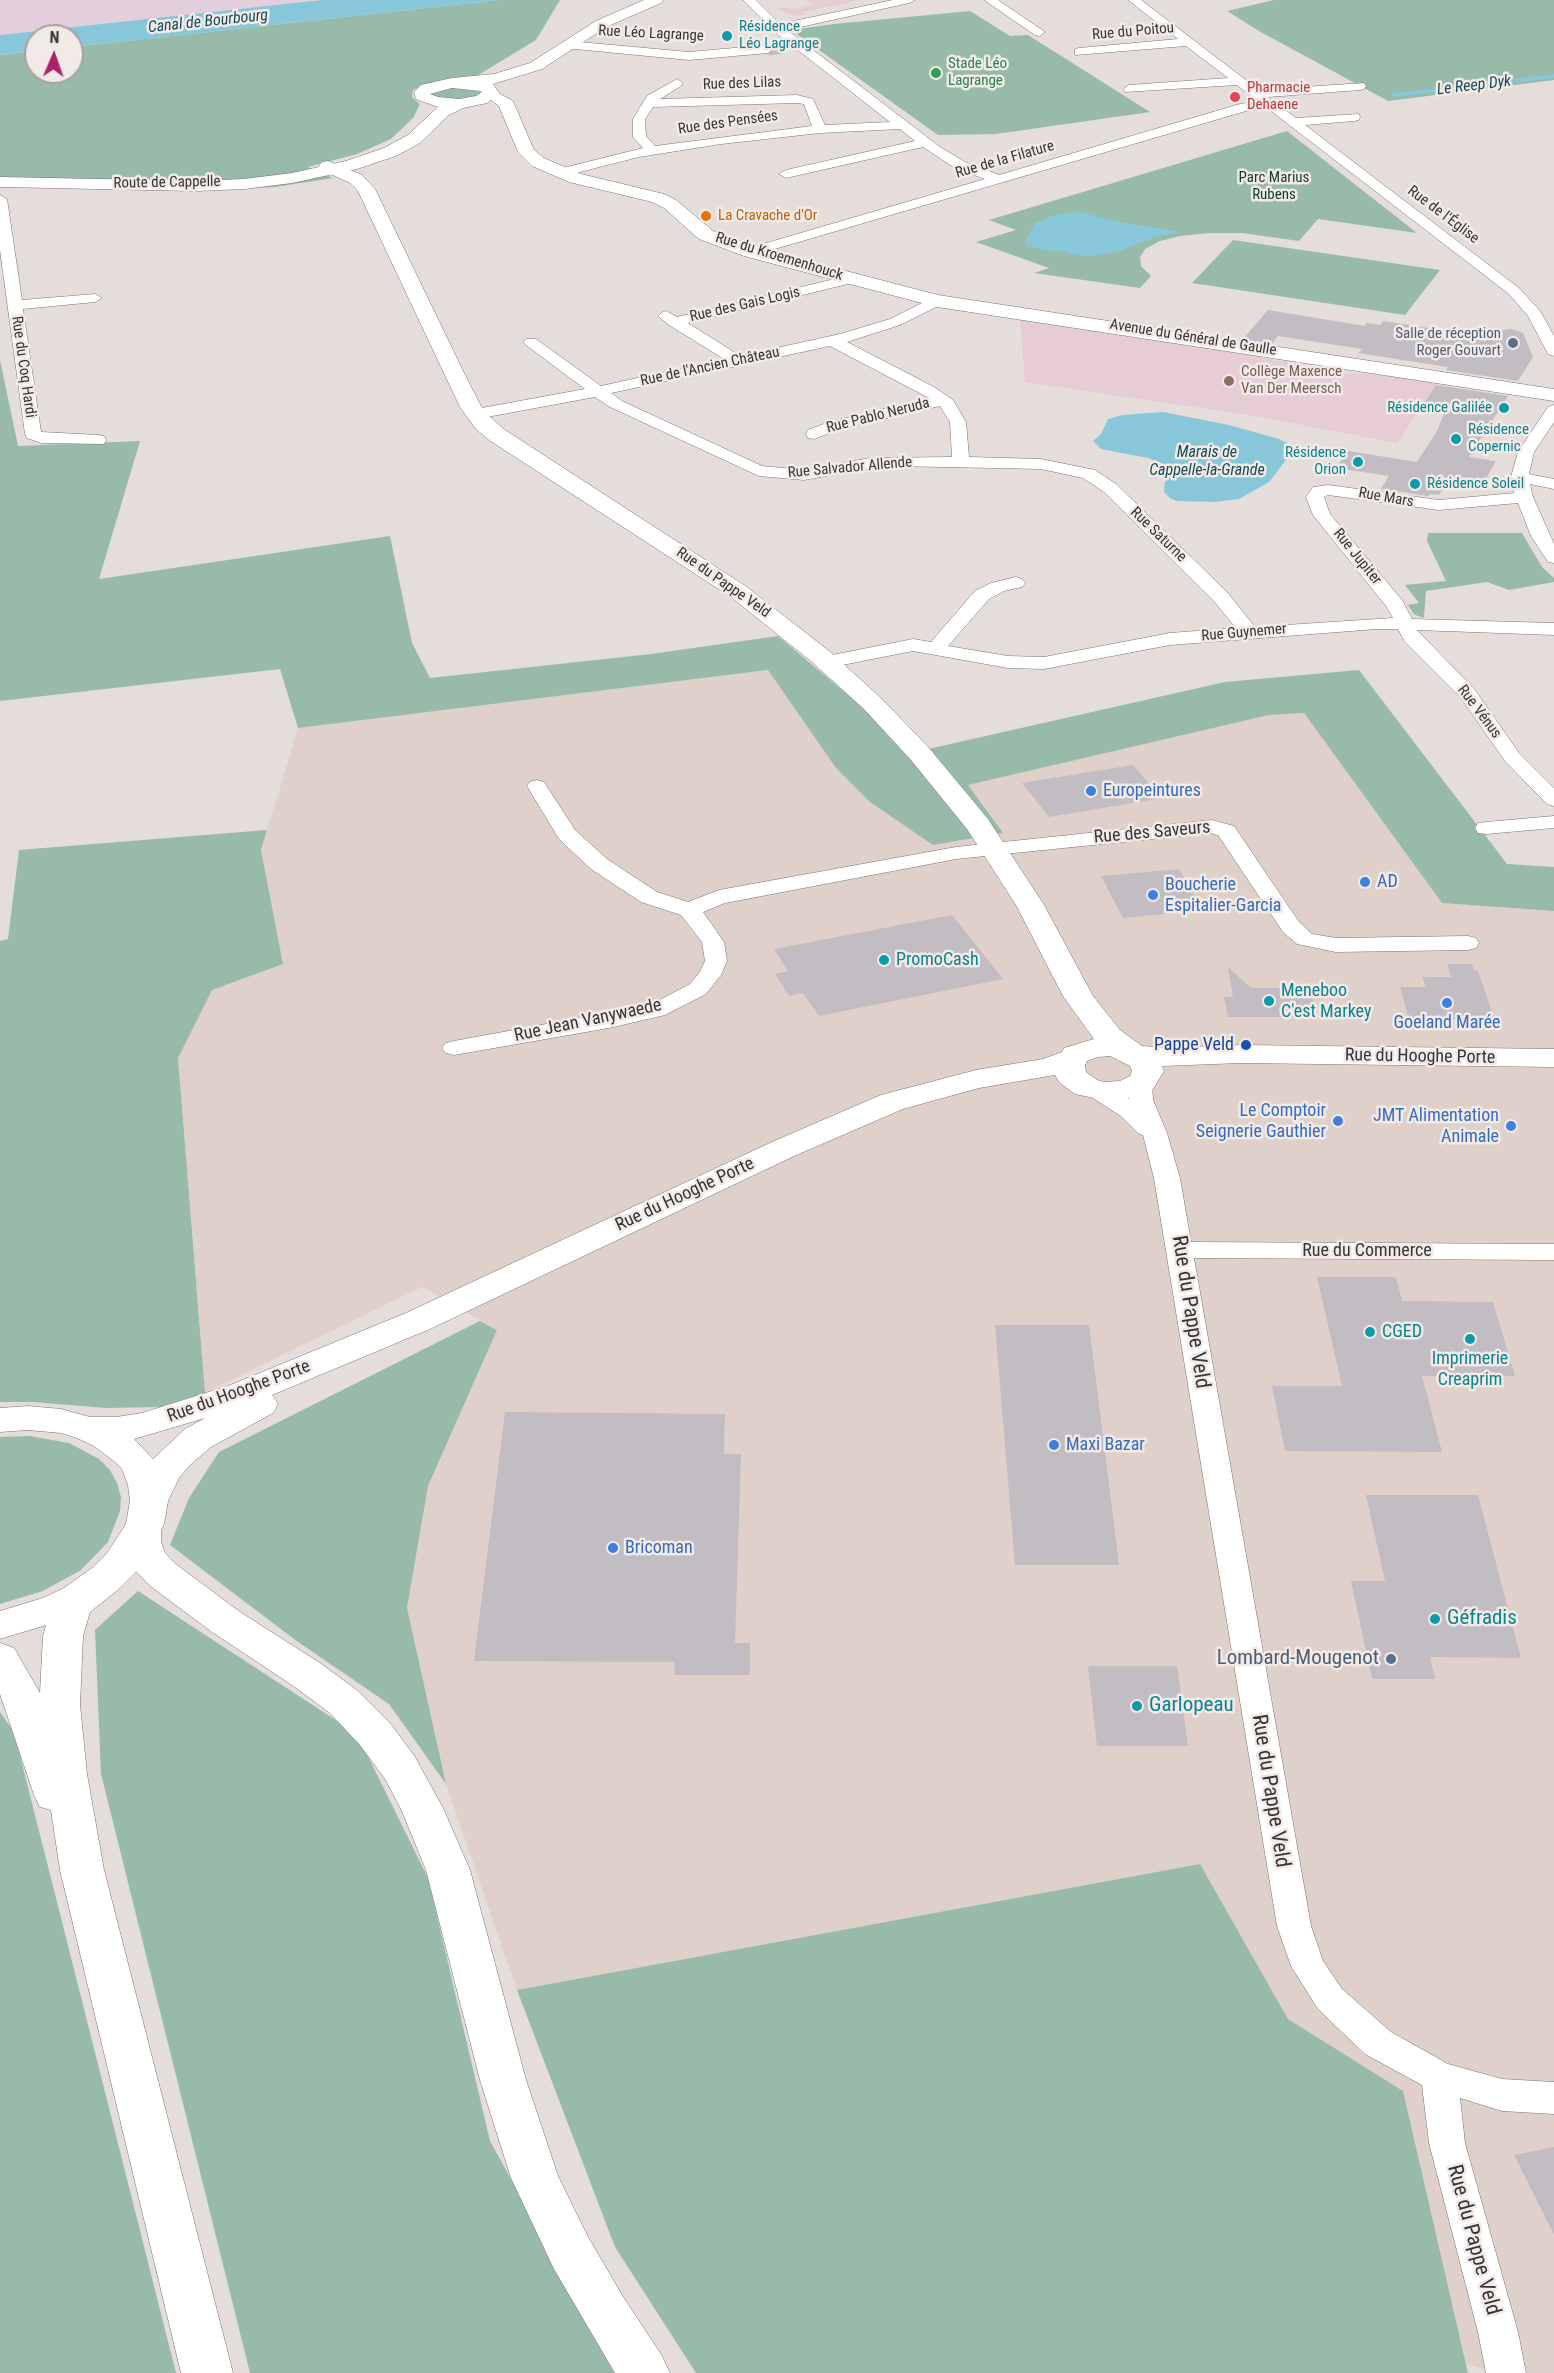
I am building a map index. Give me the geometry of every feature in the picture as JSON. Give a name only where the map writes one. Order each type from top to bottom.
[{"type":"main road","points":[[509,114],[496,104],[428,100],[421,94],[427,88],[445,84],[496,79],[520,72],[562,50],[607,21],[656,0]]},
{"type":"main road","points":[[341,165],[407,143],[443,111],[486,98],[502,83],[543,66],[562,50]]},
{"type":"main road","points":[[465,83],[483,86],[491,92]]},
{"type":"main road","name":"Rue du Kroemenhouck","points":[[491,92],[507,104],[509,114],[532,158],[565,171],[662,200],[706,235],[751,252],[938,301]]},
{"type":"main road","points":[[341,165],[379,150],[406,135],[426,115],[428,100]]},
{"type":"main road","name":"Route de Cappelle","points":[[1,187],[78,184],[197,186],[254,181],[341,165]]},
{"type":"main road","name":"Rue du Pappe Veld","points":[[341,165],[366,189],[476,414],[497,435],[732,587],[827,662],[873,704],[920,754],[994,848],[1040,921],[1078,996],[1105,1033],[1137,1068]]},
{"type":"main road","name":"Avenue du Général de Gaulle","points":[[938,301],[1554,395]]},
{"type":"main road","name":"Rue du Pappe Veld","points":[[1078,996],[1086,1033],[1083,1071]]},
{"type":"main road","points":[[1083,1071],[1104,1047],[1137,1068]]},
{"type":"main road","name":"Rue du Hooghe Porte","points":[[90,1429],[116,1429],[145,1425],[219,1402],[284,1377],[418,1321],[825,1130],[892,1102],[957,1084],[1031,1079],[1083,1071],[1119,1091],[1137,1068],[1191,1066],[1287,1056],[1554,1058]]},
{"type":"main road","name":"Rue du Hooghe Porte","points":[[0,1625],[33,1617],[78,1598],[97,1585],[121,1563],[168,1465],[198,1438],[418,1321]]},
{"type":"main road","points":[[0,1420],[50,1420],[90,1429],[114,1442],[133,1458],[144,1478],[145,1516],[142,1542],[148,1559],[163,1575],[226,1622],[306,1674],[344,1702],[387,1749],[413,1790],[440,1850],[455,1892],[503,2079],[535,2178],[571,2253],[644,2373]]},
{"type":"main road","points":[[78,1598],[70,1612],[63,1636],[60,1704],[66,1774],[82,1870],[207,2373]]},
{"type":"main road","points":[[0,1658],[12,1676],[24,1702],[82,1870]]},
{"type":"street","points":[[749,0],[778,28],[926,142],[954,162],[997,179]]},
{"type":"street","points":[[778,28],[909,0]]},
{"type":"street","points":[[990,0],[1039,32]]},
{"type":"street","name":"Rue de l'Église","points":[[1134,0],[1514,291],[1535,314],[1554,351]]},
{"type":"street","name":"Rue du Poitou","points":[[1079,52],[1189,42]]},
{"type":"street","points":[[783,47],[801,46]]},
{"type":"street","name":"Rue Léo Lagrange","points":[[562,50],[689,56],[768,49]]},
{"type":"street","points":[[1130,89],[1240,81]]},
{"type":"street","name":"Rue des Lilas","points":[[647,103],[677,83]]},
{"type":"street","points":[[1257,94],[1360,86]]},
{"type":"street","name":"Rue des Lilas","points":[[647,103],[801,99],[809,102],[820,129]]},
{"type":"street","points":[[647,103],[640,116],[638,127],[641,139],[652,151]]},
{"type":"street","name":"Rue de la Filature","points":[[751,252],[1244,107],[1269,103]]},
{"type":"street","points":[[1294,122],[1354,117]]},
{"type":"street","name":"Rue des Pensées","points":[[565,171],[652,151],[746,137],[820,129],[903,125]]},
{"type":"street","points":[[786,174],[926,142]]},
{"type":"street","name":"Rue du Coq Hardi","points":[[1,187],[14,305],[34,436],[48,439],[98,440]]},
{"type":"street","name":"Rue des Gais Logis","points":[[674,322],[851,279]]},
{"type":"street","points":[[14,305],[95,298]]},
{"type":"street","name":"Rue de l'Ancien Château","points":[[476,414],[599,391],[831,340],[887,325],[917,313],[938,301]]},
{"type":"street","points":[[680,305],[660,312],[737,361]]},
{"type":"street","name":"Rue Pablo Neruda","points":[[831,340],[943,400],[952,410],[958,422],[961,462]]},
{"type":"street","name":"Rue Salvador Allende","points":[[531,342],[621,406],[744,465],[766,473],[814,474],[886,462],[1049,465]]},
{"type":"street","name":"Rue Pablo Neruda","points":[[814,434],[835,425],[943,400]]},
{"type":"street","points":[[1554,410],[1526,452],[1520,477],[1524,497],[1540,536],[1554,558]]},
{"type":"street","name":"Rue Saturne","points":[[1049,465],[1083,472],[1105,483],[1226,602],[1250,633]]},
{"type":"street","points":[[1520,477],[1554,484]]},
{"type":"street","name":"Rue Mars","points":[[1319,491],[1344,490],[1439,505],[1524,497]]},
{"type":"street","name":"Rue Jupiter","points":[[1319,491],[1315,497],[1320,512],[1395,604],[1405,624]]},
{"type":"street","points":[[936,648],[982,595],[998,587],[1016,583]]},
{"type":"street","name":"Rue Guynemer","points":[[827,662],[903,645],[936,648],[1002,661],[1038,663],[1170,639],[1369,623],[1554,629]]},
{"type":"street","name":"Rue Vénus","points":[[1405,624],[1412,638],[1468,694],[1512,757],[1554,800]]},
{"type":"street","points":[[537,786],[567,834],[599,864],[649,897],[689,910],[719,897],[994,848]]},
{"type":"street","points":[[1486,828],[1554,822]]},
{"type":"street","name":"Rue des Saveurs","points":[[994,848],[1206,826],[1218,827],[1226,831],[1291,927],[1305,939],[1336,945],[1468,943]]},
{"type":"street","name":"Rue Jean Vanywaede","points":[[453,1048],[641,1014],[669,1005],[689,995],[710,975],[716,955],[713,942],[704,927],[689,910]]},
{"type":"street","name":"Rue du Pappe Veld","points":[[1137,1068],[1141,1100],[1164,1165],[1180,1251],[1294,1926],[1308,1966],[1330,1999],[1343,2013],[1378,2043],[1439,2077],[1449,2153],[1506,2373]]},
{"type":"street","name":"Rue du Pappe Veld","points":[[1083,1071],[1130,1111],[1157,1142]]},
{"type":"street","name":"Rue du Commerce","points":[[1180,1251],[1554,1252]]},
{"type":"street","points":[[1439,2077],[1502,2095],[1554,2098]]},
{"type":"shaded area","points":[[0,0],[322,0],[84,26],[84,24],[24,24],[24,32],[0,35]]},
{"type":"shaded area","points":[[803,0],[861,0],[802,12],[806,14],[796,16],[776,9],[786,7],[791,9],[814,4]]},
{"type":"shaded area","name":"Collège Maxence Van Der Meersch","points":[[1020,319],[1130,335],[1132,338],[1155,339],[1259,354],[1261,358],[1305,365],[1304,373],[1388,374],[1438,382],[1397,443],[1255,416],[1025,382]]},
{"type":"shaded area","points":[[768,670],[836,768],[851,783],[967,785],[1269,715],[1304,713],[1442,903],[1554,911],[1554,2373],[1496,2373],[1466,2364],[1403,2091],[1288,2019],[1200,1864],[517,1990],[446,1784],[407,1608],[428,1486],[497,1330],[422,1287],[205,1393],[178,1058],[212,990],[283,964],[261,850],[298,728]]},
{"type":"green space","points":[[499,0],[560,0],[536,40],[470,80],[425,85],[413,90],[412,97],[420,104],[413,118],[391,139],[357,154],[308,167],[333,178],[275,187],[218,190],[103,189],[101,181],[0,179],[0,55],[24,52],[24,84],[84,84],[84,46]]},
{"type":"green space","points":[[1274,0],[1554,0],[1554,80],[1388,101],[1259,31],[1227,11]]},
{"type":"green space","name":"Stade Léo Lagrange","points":[[970,11],[1010,36],[1028,35],[1150,112],[996,134],[938,135],[791,30]]},
{"type":"green space","points":[[465,86],[482,93],[480,96],[447,101],[429,94],[432,91]]},
{"type":"green space","name":"Parc Marius Rubens","points":[[1287,131],[1417,233],[1318,219],[1299,241],[1242,233],[1180,236],[1160,241],[1145,249],[1140,257],[1141,266],[1151,276],[1140,288],[1034,273],[1049,268],[976,242],[1016,230],[989,220]]},
{"type":"green space","points":[[1233,240],[1440,270],[1405,315],[1192,283]]},
{"type":"green space","points":[[0,360],[18,446],[140,441],[99,579],[390,536],[412,643],[430,678],[651,654],[778,636],[866,710],[906,754],[1225,682],[1359,670],[1507,864],[1554,867],[1554,911],[1442,903],[1304,713],[1269,715],[968,785],[1003,833],[933,845],[870,802],[836,768],[768,670],[298,728],[280,669],[0,701]]},
{"type":"green space","points":[[1428,533],[1522,533],[1542,567],[1554,578],[1554,582],[1509,590],[1487,582],[1426,591],[1424,618],[1418,616],[1408,605],[1419,603],[1405,585],[1446,581],[1427,541]]},
{"type":"green space","points":[[267,830],[261,850],[283,964],[212,990],[178,1058],[205,1393],[160,1407],[106,1408],[33,1402],[0,1402],[0,941],[8,939],[19,850]]},
{"type":"green space","points":[[480,1321],[497,1330],[428,1486],[407,1608],[446,1784],[389,1704],[298,1642],[170,1545],[189,1498],[219,1452]]},
{"type":"green space","points":[[30,1436],[69,1443],[99,1459],[110,1470],[117,1483],[121,1497],[120,1511],[108,1542],[81,1570],[43,1591],[0,1604],[0,1437]]},
{"type":"green space","points":[[138,1591],[357,1734],[428,1878],[490,2141],[618,2373],[250,2373],[101,1774],[95,1630]]},
{"type":"green space","points":[[0,1712],[14,1732],[176,2373],[0,2373]]},
{"type":"green space","points":[[1200,1864],[1288,2019],[1403,2091],[1468,2373],[696,2373],[615,2247],[517,1990]]},
{"type":"water","name":"Canal de Bourbourg","points":[[322,0],[499,0],[84,46],[84,26]]},
{"type":"water","points":[[24,32],[24,52],[0,55],[0,35]]},
{"type":"water","points":[[1080,212],[1115,221],[1180,232],[1155,237],[1122,250],[1095,256],[1070,255],[1066,251],[1048,251],[1027,245],[1026,241],[1035,223],[1058,214]]},
{"type":"water","name":"Marais de Cappelle-la-Grande","points":[[1163,412],[1229,425],[1279,439],[1290,445],[1293,451],[1269,482],[1239,499],[1214,502],[1171,499],[1164,492],[1166,468],[1163,464],[1148,458],[1101,449],[1093,441],[1101,434],[1108,419],[1123,415]]},
{"type":"building","points":[[1268,310],[1365,326],[1367,323],[1380,325],[1383,321],[1436,329],[1434,333],[1485,341],[1495,331],[1512,329],[1523,333],[1533,357],[1518,381],[1358,353],[1362,349],[1278,336],[1272,344],[1243,339]]},
{"type":"building","points":[[1436,385],[1508,396],[1469,457],[1496,461],[1484,482],[1451,476],[1439,495],[1430,494],[1428,496],[1381,489],[1389,476],[1336,468],[1348,451],[1417,462],[1437,431],[1447,407],[1425,402]]},
{"type":"building","name":"Europeintures","points":[[1133,765],[1162,798],[1049,817],[1022,783]]},
{"type":"building","name":"Boucherie Espitalier-Garcia","points":[[1179,869],[1203,910],[1123,918],[1101,876]]},
{"type":"building","name":"PromoCash","points":[[952,915],[1003,979],[819,1016],[803,993],[789,996],[775,974],[788,971],[774,949]]},
{"type":"building","name":"Goeland Marée","points":[[1447,964],[1472,964],[1474,970],[1478,971],[1495,1020],[1409,1019],[1400,987],[1426,987],[1422,977],[1451,977]]},
{"type":"building","name":"Meneboo C'est Markey","points":[[1228,967],[1251,988],[1309,988],[1317,1017],[1228,1017],[1224,997],[1233,997]]},
{"type":"building","name":"CGED","points":[[1317,1277],[1396,1277],[1402,1301],[1493,1302],[1515,1376],[1422,1376],[1442,1452],[1285,1451],[1272,1386],[1342,1386]]},
{"type":"building","name":"Maxi Bazar","points":[[995,1325],[1089,1325],[1119,1565],[1015,1565]]},
{"type":"building","name":"Bricoman","points":[[505,1412],[725,1414],[724,1454],[741,1454],[735,1643],[750,1643],[750,1675],[674,1675],[675,1662],[474,1661]]},
{"type":"building","name":"Géfradis","points":[[1366,1495],[1478,1495],[1521,1658],[1430,1657],[1435,1679],[1372,1679],[1351,1581],[1385,1581]]},
{"type":"building","name":"Garlopeau","points":[[1088,1666],[1177,1666],[1188,1746],[1097,1746]]},
{"type":"building","points":[[1554,2147],[1554,2235],[1514,2155]]},
{"type":"waterway","name":"Le Reep Dyk","points":[[1394,95],[1554,76]]},
{"type":"tunnel","points":[[768,49],[783,47]]},
{"type":"place","name":"Résidence Léo Lagrange","points":[[727,36]]},
{"type":"place","name":"Stade Léo Lagrange","points":[[936,73]]},
{"type":"place","name":"Pharmacie Dehaene","points":[[1235,97]]},
{"type":"place","name":"La Cravache d'Or","points":[[706,216]]},
{"type":"place","name":"Salle de réception Roger Gouvart","points":[[1513,343]]},
{"type":"place","name":"Collège Maxence Van Der Meersch","points":[[1229,381]]},
{"type":"place","name":"Résidence Galilée","points":[[1504,408]]},
{"type":"place","name":"Résidence Copernic","points":[[1456,439]]},
{"type":"place","name":"Résidence Orion","points":[[1358,462]]},
{"type":"place","name":"Résidence Soleil","points":[[1415,484]]},
{"type":"place","name":"Europeintures","points":[[1091,791]]},
{"type":"place","name":"AD","points":[[1365,882]]},
{"type":"place","name":"Boucherie Espitalier-Garcia","points":[[1153,895]]},
{"type":"place","name":"PromoCash","points":[[884,960]]},
{"type":"place","name":"Meneboo C'est Markey","points":[[1269,1001]]},
{"type":"place","name":"Goeland Marée","points":[[1447,1003]]},
{"type":"place","name":"Pappe Veld","points":[[1246,1045]]},
{"type":"place","name":"Le Comptoir Seignerie Gauthier","points":[[1338,1121]]},
{"type":"place","name":"JMT Alimentation Animale","points":[[1511,1126]]},
{"type":"place","name":"CGED","points":[[1370,1332]]},
{"type":"place","name":"Imprimerie Creaprim","points":[[1470,1339]]},
{"type":"place","name":"Maxi Bazar","points":[[1054,1445]]},
{"type":"place","name":"Bricoman","points":[[613,1548]]},
{"type":"place","name":"Géfradis","points":[[1435,1619]]},
{"type":"place","name":"Lombard-Mougenot","points":[[1391,1659]]},
{"type":"place","name":"Garlopeau","points":[[1137,1706]]}]
